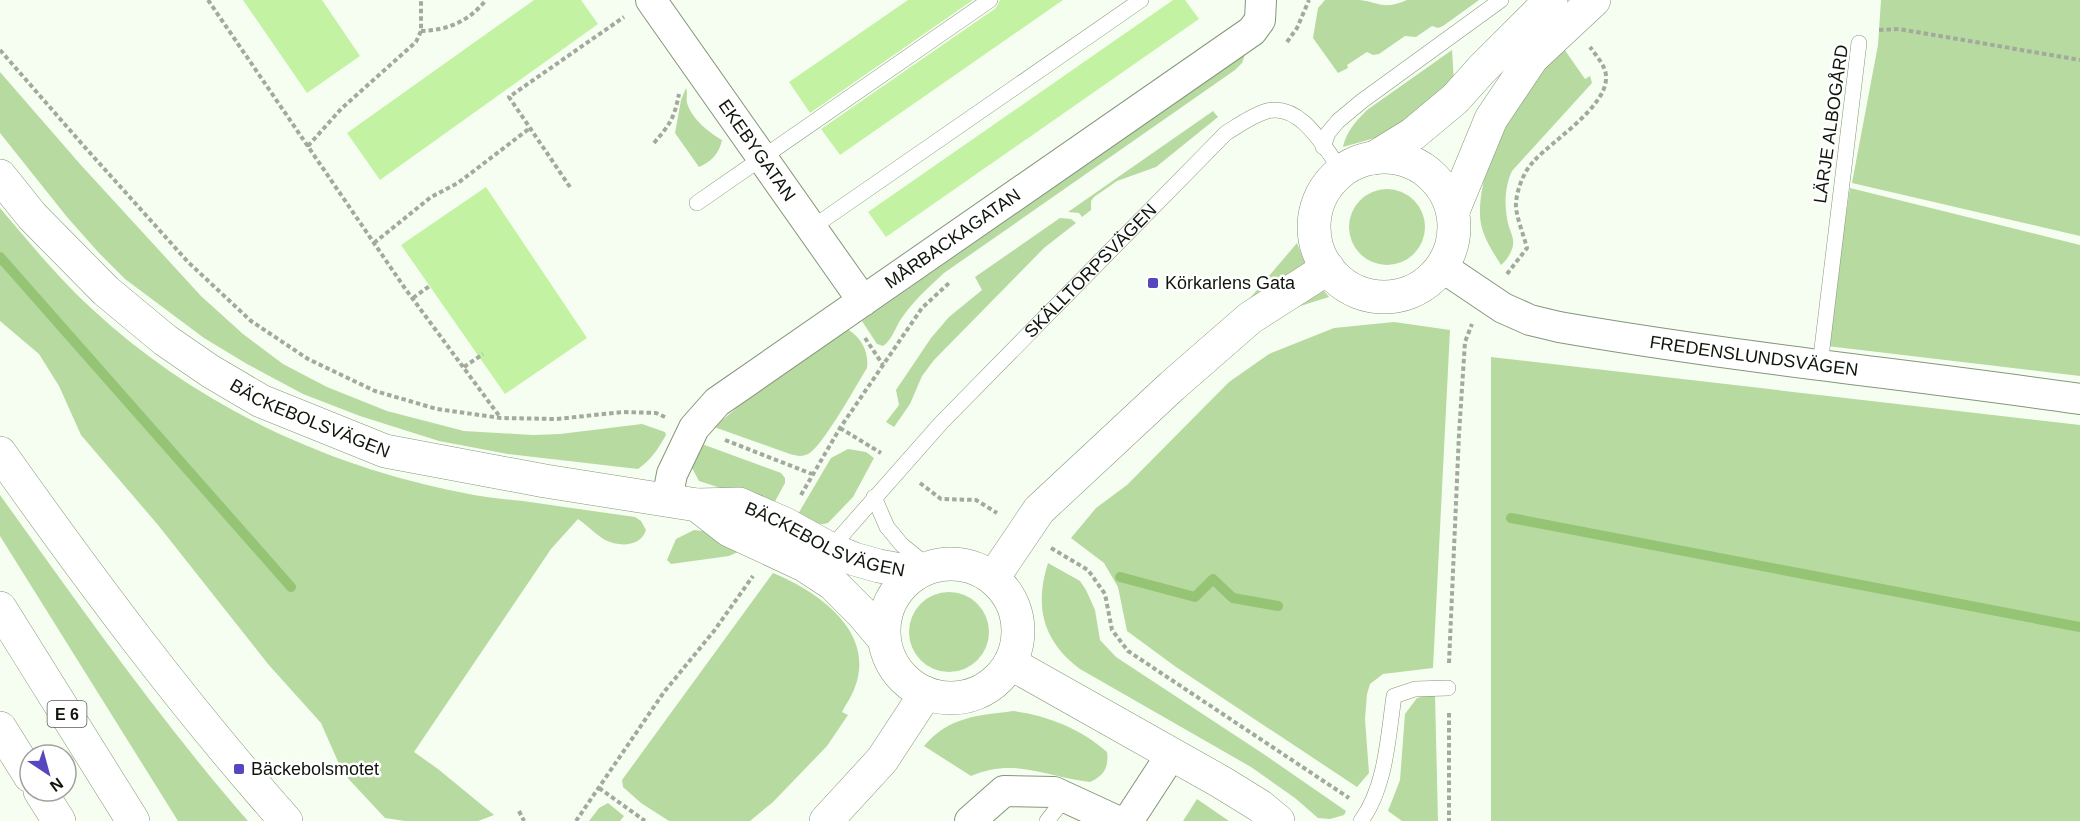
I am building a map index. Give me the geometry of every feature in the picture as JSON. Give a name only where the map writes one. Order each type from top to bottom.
[{"type":"main road","points":[[1374,158],[1397,158],[1419,166],[1429,173],[1444,190],[1453,211],[1452,246],[1442,267],[1434,277],[1412,291],[1386,297],[1372,296],[1348,286],[1328,268],[1317,244],[1315,217],[1324,192],[1335,177],[1333,159],[1352,165],[1374,158],[1413,134],[1455,99],[1551,0]]},
{"type":"main road","points":[[1453,211],[1491,119],[1532,57],[1594,0]]},
{"type":"main road","name":"BÄCKEBOLSVÄGEN","points":[[0,176],[32,216],[106,291],[165,340],[210,371],[261,401],[385,451],[545,482],[682,502],[729,530],[778,536],[821,560],[854,559],[879,566],[923,570]]},
{"type":"main road","points":[[993,578],[1039,510],[1172,386],[1250,318],[1328,268]]},
{"type":"main road","points":[[0,453],[188,706],[239,769],[286,821]]},
{"type":"main road","name":"BÄCKEBOLSVÄGEN","points":[[821,560],[832,584],[862,613],[884,639]]},
{"type":"main road","points":[[942,564],[969,566],[993,578],[1008,595],[1017,617],[1018,641],[1010,663],[994,682],[974,694],[950,698],[915,688],[898,672],[886,651],[884,639],[886,613],[891,601],[906,580],[923,570],[942,564]]},
{"type":"main road","name":"E 6","points":[[0,608],[133,821]]},
{"type":"main road","points":[[1010,663],[1221,782],[1260,806],[1278,821]]},
{"type":"main road","points":[[826,821],[882,760],[926,693]]},
{"type":"main road","points":[[0,728],[18,757]]},
{"type":"main road","points":[[48,803],[59,821]]},
{"type":"street","name":"EKEBYGATAN","points":[[651,0],[863,301]]},
{"type":"street","name":"MÅRBACKAGATAN","points":[[682,502],[672,474],[694,428],[717,402],[1252,31],[1260,20],[1261,0]]},
{"type":"street","name":"FREDENSLUNDSVÄGEN","points":[[1442,267],[1503,308],[1530,321],[1559,327],[1820,365],[2080,399]]},
{"type":"street","points":[[1128,821],[1171,755]]},
{"type":"street","points":[[970,821],[1004,791],[1054,792],[1117,821]]},
{"type":"lane","points":[[697,203],[990,0]]},
{"type":"lane","points":[[813,227],[1141,0]]},
{"type":"lane","points":[[1333,159],[1328,133],[1338,121],[1501,0]]},
{"type":"lane","name":"LÄRJE ALBOGÅRD","points":[[1820,365],[1859,43]]},
{"type":"lane","name":"SKÄLLTORPSVÄGEN","points":[[821,560],[941,423],[1226,133],[1269,111],[1283,110],[1305,123],[1333,159]]},
{"type":"lane","points":[[874,497],[886,527],[923,570]]},
{"type":"lane","points":[[1365,816],[1379,784],[1394,696],[1415,689],[1448,688]]},
{"type":"lane","points":[[1047,821],[1065,798]]},
{"type":"path","points":[[208,0],[374,243],[501,418]]},
{"type":"path","points":[[308,146],[341,109],[416,42],[421,31],[422,0]]},
{"type":"path","points":[[421,31],[437,30],[460,23],[473,14],[486,0]]},
{"type":"path","points":[[1285,45],[1297,27],[1309,0]]},
{"type":"path","points":[[570,187],[510,97],[626,15]]},
{"type":"path","name":"LÄRJE ALBOGÅRD","points":[[1859,43],[1873,30],[1899,29],[2080,60]]},
{"type":"path","points":[[1449,821],[1448,688],[1465,342],[1470,327],[1487,298],[1527,248],[1516,205],[1522,180],[1533,161],[1558,140],[1602,96],[1606,79],[1603,64],[1587,44]]},
{"type":"path","points":[[0,50],[188,262],[251,321],[308,358],[375,391],[437,409],[501,418],[556,418],[624,411],[656,413],[812,474]]},
{"type":"path","points":[[654,143],[670,124],[675,114],[681,84]]},
{"type":"path","points":[[374,243],[431,197],[458,183],[530,128]]},
{"type":"path","points":[[576,821],[664,692],[714,631],[778,536],[840,428],[922,308],[950,282]]},
{"type":"path","points":[[413,298],[431,285]]},
{"type":"path","points":[[464,367],[483,354]]},
{"type":"path","points":[[840,428],[877,450],[941,498],[976,500],[1023,533],[1088,570],[1105,594],[1112,630],[1128,651],[1365,816]]},
{"type":"path","points":[[600,788],[645,821]]},
{"type":"path","points":[[519,811],[524,821]]},
{"type":"green space","points":[[1325,0],[1360,0],[1393,5],[1407,0],[1479,0],[1443,26],[1438,28],[1432,26],[1416,37],[1405,36],[1379,54],[1373,55],[1367,52],[1347,65],[1348,68],[1338,73],[1313,38],[1318,8]]},
{"type":"green space","points":[[1881,0],[2080,0],[2080,236],[1852,183],[1878,45]]},
{"type":"green space","points":[[1562,46],[1585,79],[1590,76],[1592,83],[1512,171],[1507,184],[1506,206],[1513,245],[1509,256],[1501,265],[1481,224],[1481,197],[1488,164],[1506,117],[1517,98]]},
{"type":"green space","points":[[1452,50],[1454,82],[1389,134],[1343,147],[1349,132],[1367,110]]},
{"type":"green space","points":[[1246,52],[1242,63],[1235,70],[944,273],[911,306],[886,343],[883,346],[877,344],[862,321]]},
{"type":"green space","points":[[0,72],[80,164],[201,296],[243,334],[283,364],[327,387],[387,411],[464,431],[533,435],[560,434],[642,424],[665,432],[666,435],[654,454],[638,469],[508,454],[439,441],[360,416],[303,394],[247,364],[204,338],[125,279],[67,217],[0,133]]},
{"type":"green space","points":[[686,88],[689,109],[706,129],[722,140],[714,156],[699,167],[675,133],[681,100]]},
{"type":"green space","points":[[1213,111],[1218,117],[1156,167],[1117,181],[1094,197],[1091,201],[1091,210],[1082,217],[1079,213],[1068,212]]},
{"type":"green space","points":[[1850,188],[2080,245],[2080,376],[1827,346]]},
{"type":"green space","points":[[1387,189],[1402,192],[1414,200],[1422,212],[1425,227],[1422,242],[1414,254],[1402,262],[1387,265],[1372,262],[1360,254],[1352,242],[1349,227],[1352,212],[1360,200],[1372,192]]},
{"type":"green space","points":[[0,208],[67,284],[131,343],[218,402],[265,427],[362,466],[413,481],[478,496],[635,517],[641,521],[646,530],[639,540],[629,544],[617,544],[605,540],[578,519],[551,549],[414,752],[494,815],[478,821],[405,821],[385,818],[343,773],[321,723],[268,664],[158,525],[81,435],[59,386],[39,354],[0,321]]},
{"type":"green space","points":[[1060,218],[1071,219],[1076,223],[1044,248],[934,360],[922,376],[910,404],[894,427],[886,422],[899,405],[896,390],[931,338],[949,317],[982,290],[975,277]]},
{"type":"green space","points":[[1297,243],[1309,273],[1329,297],[1278,313],[1211,344]]},
{"type":"green space","points":[[1394,322],[1450,330],[1433,668],[1383,674],[1370,684],[1365,719],[1369,773],[1357,787],[1176,667],[1127,631],[1118,587],[1104,563],[1071,538],[1096,508],[1127,485],[1229,382],[1269,354],[1334,328]]},
{"type":"green space","points":[[849,330],[864,346],[867,368],[822,440],[808,454],[799,456],[790,454],[714,427],[832,338]]},
{"type":"green space","points":[[1491,357],[2080,425],[2080,821],[1491,821]]},
{"type":"green space","points":[[702,444],[781,473],[785,478],[785,483],[773,505],[699,481],[691,466]]},
{"type":"green space","points":[[848,449],[866,452],[874,458],[853,497],[828,523],[816,523],[798,514],[831,458]]},
{"type":"green space","points":[[0,495],[151,702],[248,821],[178,821],[0,536]]},
{"type":"green space","points":[[694,530],[703,531],[740,545],[738,552],[729,556],[671,564],[667,560],[676,539]]},
{"type":"green space","points":[[1048,563],[1080,581],[1095,610],[1100,640],[1116,657],[1346,811],[1344,815],[1330,819],[1318,818],[1295,798],[1251,767],[1080,669],[1067,658],[1050,635],[1042,608],[1044,579]]},
{"type":"green space","points":[[773,573],[824,602],[850,631],[857,648],[859,667],[854,690],[842,712],[848,715],[827,746],[773,802],[750,821],[669,821],[641,803],[623,787],[622,780]]},
{"type":"green space","points":[[949,592],[964,595],[977,604],[986,617],[989,632],[986,647],[977,660],[964,669],[949,672],[934,669],[921,660],[912,647],[909,632],[912,617],[921,604],[934,595]]},
{"type":"green space","points":[[1435,694],[1438,821],[1402,821],[1388,811],[1400,780],[1405,714],[1417,698]]},
{"type":"green space","points":[[1013,711],[1063,724],[1086,736],[1107,752],[1104,770],[1099,777],[1090,782],[1016,768],[1002,768],[971,776],[924,746],[934,736],[954,723],[976,716]]},
{"type":"green space","points":[[1197,799],[1229,821],[1183,821]]},
{"type":"green space","points":[[608,803],[624,816],[620,821],[589,821],[599,808]]},
{"type":"building","points":[[243,0],[322,0],[360,56],[307,93]]},
{"type":"building","points":[[534,0],[581,0],[598,24],[380,180],[347,133]]},
{"type":"building","points":[[908,0],[973,0],[810,113],[789,82]]},
{"type":"building","points":[[1000,0],[1063,0],[840,155],[821,129],[996,8]]},
{"type":"building","points":[[1173,0],[1185,0],[1199,19],[886,237],[868,212]]},
{"type":"building","points":[[486,187],[587,338],[505,394],[401,245]]},
{"type":"waterway","points":[[0,257],[291,587]]},
{"type":"waterway","points":[[1511,518],[2080,627]]},
{"type":"waterway","points":[[1120,577],[1195,597],[1213,579],[1233,598],[1278,606]]},
{"type":"place","name":"Körkarlens Gata","points":[[1153,283]]},
{"type":"place","name":"Bäckebolsmotet","points":[[239,769]]}]
